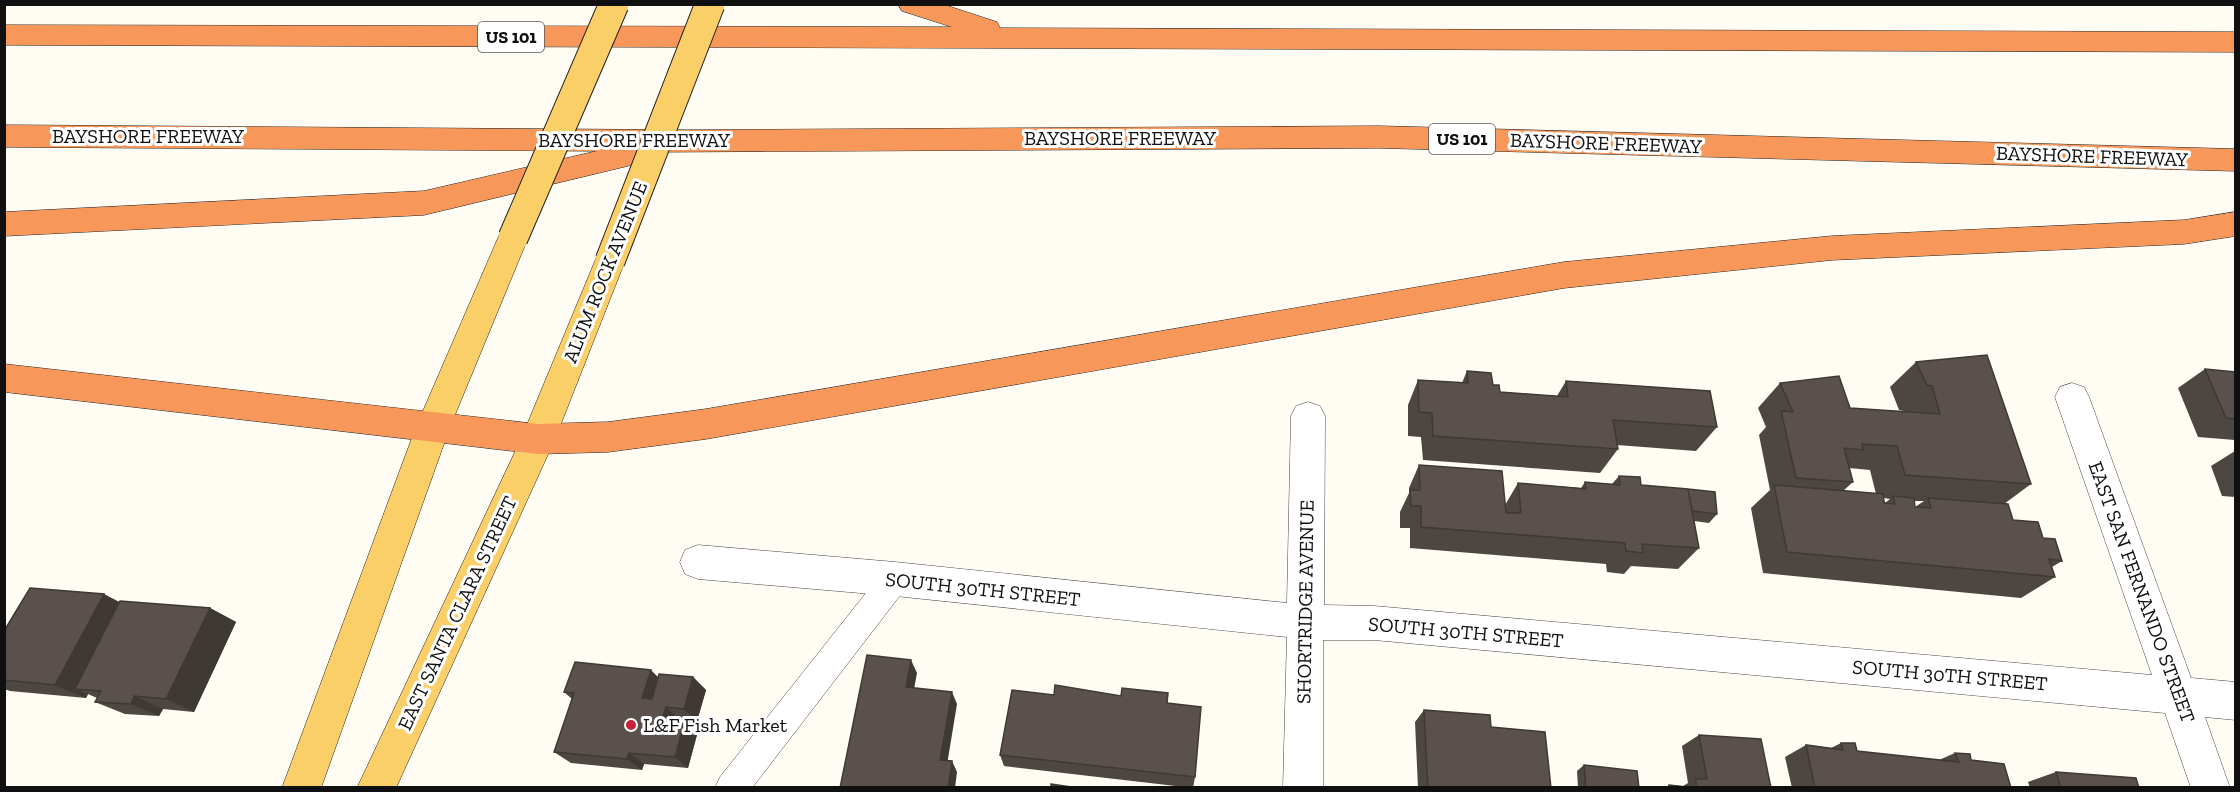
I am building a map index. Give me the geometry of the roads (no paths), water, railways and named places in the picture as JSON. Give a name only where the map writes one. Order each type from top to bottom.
[{"type":"highway","points":[[911,4],[1017,38]]},
{"type":"highway","name":"US 101","points":[[4,35],[1424,37],[2235,42]]},
{"type":"highway","name":"BAYSHORE FREEWAY","points":[[4,136],[687,141],[1379,137],[2235,160]]},
{"type":"highway","points":[[4,224],[424,203],[687,141]]},
{"type":"highway","points":[[4,378],[538,439],[608,437],[706,424],[1564,275],[1832,248],[2184,232],[2235,224]]},
{"type":"main road","points":[[301,788],[433,427],[614,4]]},
{"type":"main road","name":"ALUM ROCK AVENUE","points":[[538,439],[710,4]]},
{"type":"main road","name":"EAST SANTA CLARA STREET","points":[[376,788],[538,439]]},
{"type":"street","name":"EAST SAN FERNANDO STREET","points":[[2072,397],[2211,788]]},
{"type":"street","name":"SHORTRIDGE AVENUE","points":[[1303,788],[1308,416]]},
{"type":"street","name":"SOUTH 30TH STREET","points":[[698,562],[895,579],[1305,622],[1374,623],[2235,701]]},
{"type":"lane","points":[[731,788],[895,579]]},
{"type":"place","name":"L&F Fish Market","points":[[631,725]]}]
